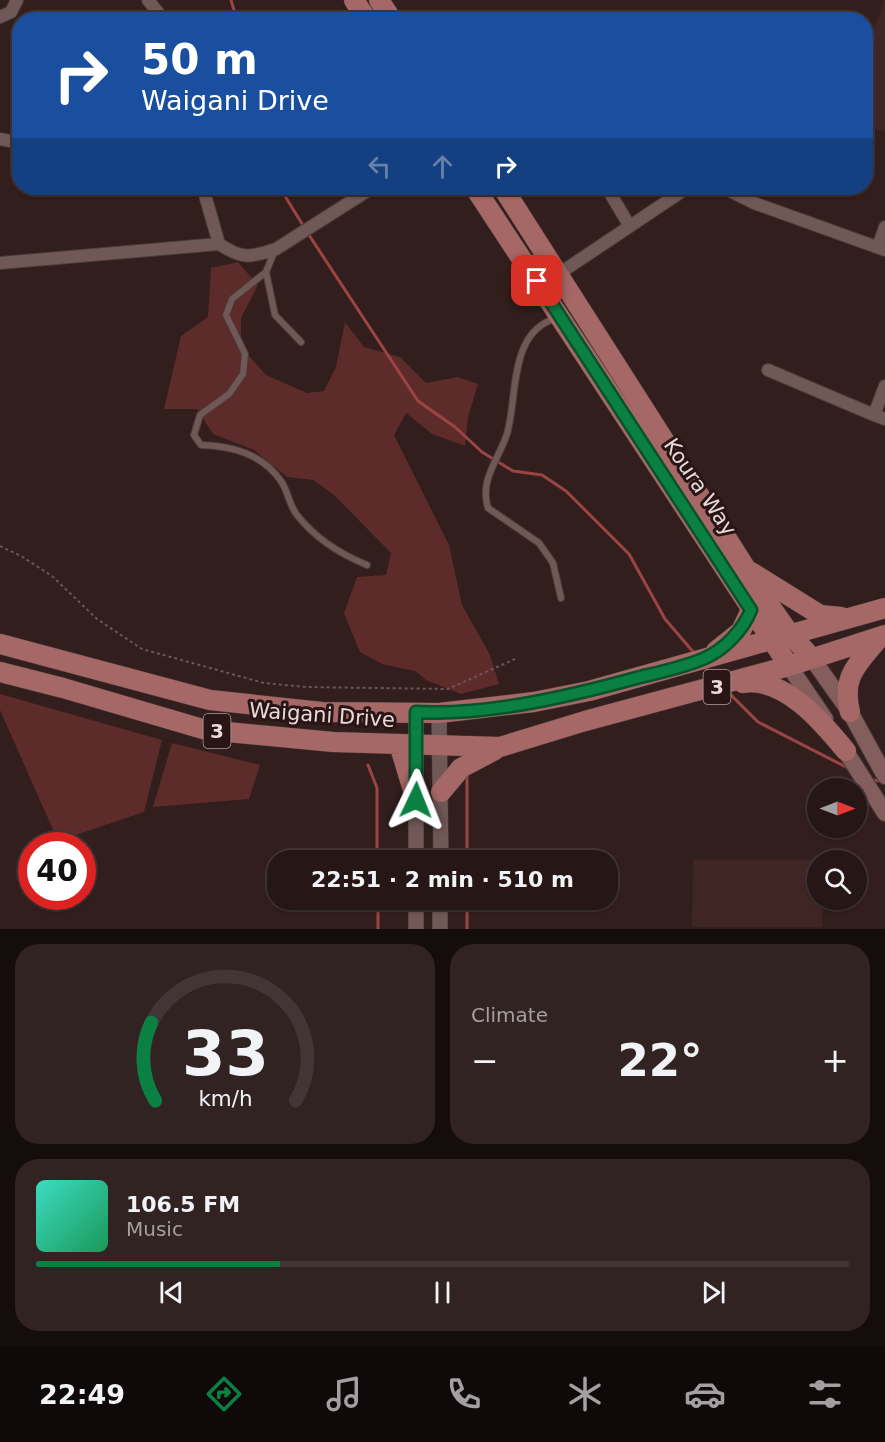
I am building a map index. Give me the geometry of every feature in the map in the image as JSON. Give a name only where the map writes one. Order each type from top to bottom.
[{"type":"highway","name":"Koura Way","points":[[480,195],[751,610],[780,637],[811,657]]},
{"type":"highway","name":"Koura Way","points":[[507,195],[749,570],[780,637],[789,666]]},
{"type":"highway","points":[[749,570],[820,615],[853,617]]},
{"type":"highway","name":"Waigani Drive","points":[[0,644],[210,700],[322,712],[439,713],[484,709],[576,694],[885,609]]},
{"type":"highway","points":[[706,658],[741,630],[751,610]]},
{"type":"highway","points":[[850,712],[847,684],[859,662],[883,636]]},
{"type":"highway","name":"Waigani Drive","points":[[0,672],[206,730],[298,739],[440,747],[500,747],[585,721],[789,666],[811,657],[841,651],[883,636]]},
{"type":"highway","points":[[0,655],[54,669],[61,678],[63,688]]},
{"type":"highway","points":[[712,688],[749,682],[774,688],[818,717],[846,751]]},
{"type":"highway","points":[[408,745],[416,800]]},
{"type":"highway","points":[[441,792],[460,768],[500,747]]},
{"type":"main road","name":"Koura Way","points":[[811,657],[850,712],[885,776]]},
{"type":"main road","name":"Koura Way","points":[[789,666],[885,813]]},
{"type":"street","points":[[0,17],[11,12],[17,0]]},
{"type":"street","points":[[147,0],[157,12]]},
{"type":"street","points":[[205,195],[219,244]]},
{"type":"street","points":[[0,263],[219,244],[238,256],[258,255],[276,249],[319,219],[360,195]]},
{"type":"street","points":[[611,195],[630,225]]},
{"type":"street","points":[[557,275],[676,195]]},
{"type":"street","points":[[739,195],[772,210],[881,249],[885,227]]},
{"type":"street","points":[[768,370],[879,417],[885,386]]},
{"type":"street","points":[[408,745],[416,712]]},
{"type":"street","points":[[439,713],[441,850]]},
{"type":"street","points":[[416,800],[416,850]]},
{"type":"street","points":[[416,910],[416,929]]},
{"type":"street","points":[[440,910],[440,929]]},
{"type":"lane","points":[[276,249],[266,272],[232,299],[226,315],[244,354],[243,374],[229,394],[200,415],[194,435],[201,445],[226,446],[254,455],[281,481],[295,513],[314,533],[345,556],[367,565]]},
{"type":"lane","points":[[266,272],[275,315],[301,342]]},
{"type":"lane","points":[[560,317],[547,320],[535,330],[527,344],[516,374],[507,434],[486,483],[488,508],[539,543],[553,562],[561,598]]},
{"type":"path","points":[[0,546],[21,556],[52,576],[97,619],[142,649],[264,683],[306,687],[448,689],[515,659]]},
{"type":"shaded area","points":[[885,0],[885,132],[873,128],[873,33]]},
{"type":"shaded area","points":[[238,262],[258,285],[241,318],[241,347],[266,375],[307,393],[324,391],[336,367],[345,322],[364,347],[400,357],[426,383],[458,377],[478,384],[468,417],[465,446],[432,434],[406,413],[394,435],[449,545],[462,605],[490,655],[499,684],[461,694],[426,680],[415,671],[382,664],[360,652],[344,613],[357,577],[386,575],[391,553],[334,495],[313,480],[287,477],[254,450],[213,434],[197,409],[164,409],[181,336],[208,317],[211,268]]},
{"type":"shaded area","points":[[0,694],[162,740],[144,812],[85,832],[54,832],[0,710]]},
{"type":"shaded area","points":[[172,743],[260,765],[249,799],[153,807]]},
{"type":"shaded area","points":[[693,860],[807,860],[807,910],[822,910],[822,927],[692,927]]},
{"type":"waterway","points":[[231,0],[235,12]]},
{"type":"waterway","points":[[284,195],[304,227]]},
{"type":"waterway","points":[[307,232],[418,401],[455,427],[482,452],[513,471],[542,475],[566,491],[629,554],[665,619],[695,654]]},
{"type":"waterway","points":[[704,666],[715,679]]},
{"type":"waterway","points":[[727,691],[758,722],[846,767]]},
{"type":"waterway","points":[[368,765],[377,788],[377,850]]},
{"type":"waterway","points":[[467,775],[467,850]]},
{"type":"waterway","points":[[874,780],[878,781]]},
{"type":"waterway","points":[[378,910],[378,929]]},
{"type":"waterway","points":[[467,910],[467,929]]},
{"type":"route","points":[[416,800],[416,712],[439,713],[534,702],[589,691],[706,658],[741,630],[751,610],[537,281]]}]
